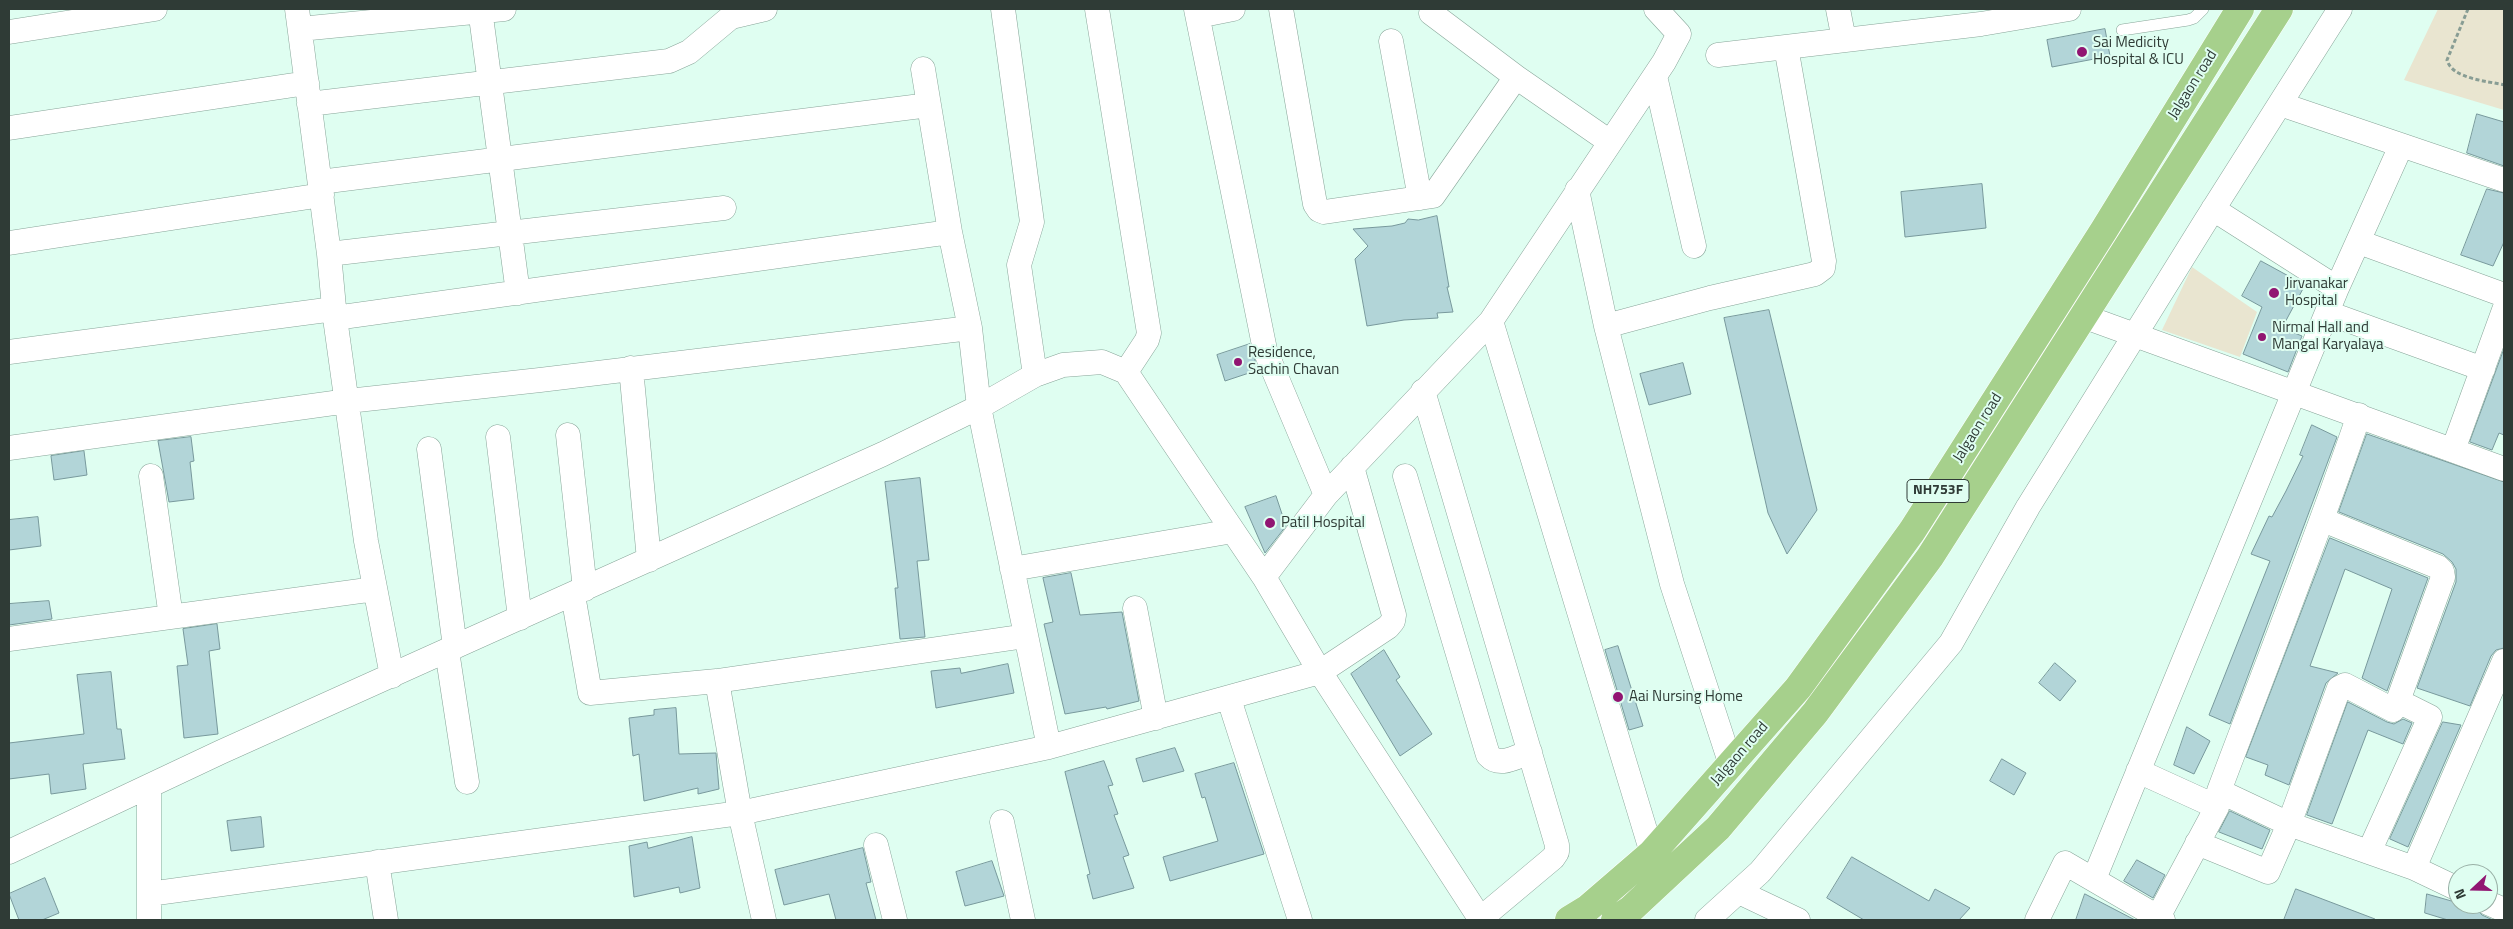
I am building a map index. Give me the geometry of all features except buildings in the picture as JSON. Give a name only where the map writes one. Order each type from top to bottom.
[{"type":"highway","name":"Jalgaon road","points":[[1569,920],[1652,853],[1798,688],[1912,531],[2240,9]]},
{"type":"highway","name":"Jalgaon road","points":[[1615,920],[1630,910],[1718,828],[1815,713],[1930,557],[2279,9]]},
{"type":"street","points":[[9,32],[114,12],[156,9]]},
{"type":"street","points":[[392,676],[366,541],[335,314],[330,254],[299,19],[504,9]]},
{"type":"street","points":[[9,128],[308,94],[491,84],[669,61],[689,52],[731,16],[765,9]]},
{"type":"street","points":[[1003,9],[1032,222],[1019,265],[1035,375]]},
{"type":"street","points":[[1097,9],[1149,333],[1147,340],[1126,372]]},
{"type":"street","points":[[1233,9],[1197,12],[1265,350],[1326,495]]},
{"type":"street","points":[[1282,9],[1313,195],[1319,210],[1324,212],[1429,198],[1437,193],[1516,77]]},
{"type":"street","points":[[1264,577],[1326,495],[1491,321],[1655,76],[1679,34],[1656,9]]},
{"type":"street","points":[[1838,9],[1844,40]]},
{"type":"street","points":[[1718,55],[1844,40],[1986,16],[2070,9]]},
{"type":"street","points":[[1707,920],[1760,872],[1951,643],[2028,507],[2340,9]]},
{"type":"street","points":[[480,10],[518,293]]},
{"type":"street","points":[[1431,13],[1516,77],[1610,142]]},
{"type":"street","points":[[1391,41],[1420,198]]},
{"type":"street","points":[[1606,326],[1710,298],[1814,274],[1823,268],[1824,262],[1786,48]]},
{"type":"street","points":[[923,69],[950,232],[970,328],[978,407],[1049,748]]},
{"type":"street","points":[[1655,76],[1694,246]]},
{"type":"street","points":[[9,244],[501,158],[929,104]]},
{"type":"street","points":[[2280,104],[2504,180]]},
{"type":"street","points":[[2094,879],[2293,393],[2337,288],[2401,146]]},
{"type":"street","points":[[1577,190],[1606,326],[1672,584],[1731,765]]},
{"type":"street","points":[[330,254],[724,208]]},
{"type":"street","points":[[2213,209],[2337,288]]},
{"type":"street","points":[[9,352],[518,293],[950,232]]},
{"type":"street","points":[[2359,242],[2504,295]]},
{"type":"street","points":[[2055,306],[2504,469]]},
{"type":"street","points":[[2453,450],[2504,310]]},
{"type":"street","points":[[2328,313],[2482,369]]},
{"type":"street","points":[[1491,321],[1652,853]]},
{"type":"street","points":[[9,448],[348,400],[970,328]]},
{"type":"street","points":[[9,852],[150,786],[883,454],[978,407],[1035,375],[1063,365],[1102,362],[1126,372],[1264,577],[1320,672],[1480,920],[1557,852],[1557,845],[1423,391]]},
{"type":"street","points":[[631,368],[649,560]]},
{"type":"street","points":[[2037,920],[2065,863],[2160,919],[2218,799],[2298,578],[2323,520],[2359,415]]},
{"type":"street","points":[[568,435],[579,592],[590,693],[717,681],[1026,636]]},
{"type":"street","points":[[498,437],[520,618]]},
{"type":"street","points":[[429,449],[467,782]]},
{"type":"street","points":[[149,894],[740,813],[1049,748],[1320,672],[1388,627],[1393,621],[1394,615],[1352,467]]},
{"type":"street","points":[[151,476],[171,617]]},
{"type":"street","points":[[1405,476],[1488,755],[1494,761],[1500,762],[1530,752]]},
{"type":"street","points":[[2198,843],[2268,872],[2289,824],[2339,688],[2344,684],[2393,710],[2398,701],[2443,576],[2442,571],[2438,567],[2323,520]]},
{"type":"street","points":[[1012,569],[1233,530]]},
{"type":"street","points":[[9,639],[375,589]]},
{"type":"street","points":[[1135,608],[1156,718]]},
{"type":"street","points":[[2414,868],[2504,660]]},
{"type":"street","points":[[717,681],[740,813],[764,920]]},
{"type":"street","points":[[1229,699],[1300,920]]},
{"type":"street","points":[[2369,852],[2430,717],[2398,701]]},
{"type":"street","points":[[2138,771],[2414,868],[2448,884]]},
{"type":"street","points":[[149,920],[150,786]]},
{"type":"street","points":[[1002,822],[1023,920]]},
{"type":"street","points":[[876,845],[895,920]]},
{"type":"street","points":[[377,862],[386,920]]},
{"type":"street","points":[[1739,892],[1798,920]]},
{"type":"lane","points":[[2122,30],[2188,20],[2194,18],[2204,9]]},
{"type":"path","points":[[2468,9],[2447,60],[2448,65],[2459,73],[2504,85]]},
{"type":"shaded area","points":[[2438,9],[2504,9],[2504,110],[2404,80]]},
{"type":"shaded area","points":[[2192,267],[2257,312],[2240,357],[2162,330]]},
{"type":"place","name":"Sai Medicity Hospital & ICU","points":[[2082,52]]},
{"type":"place","name":"Jirvanakar Hospital","points":[[2274,293]]},
{"type":"place","name":"Nirmal Hall and Mangal Karyalaya","points":[[2262,337]]},
{"type":"place","name":"Residence, Sachin Chavan","points":[[1238,362]]},
{"type":"place","name":"Patil Hospital","points":[[1270,523]]},
{"type":"place","name":"Aai Nursing Home","points":[[1618,697]]}]
